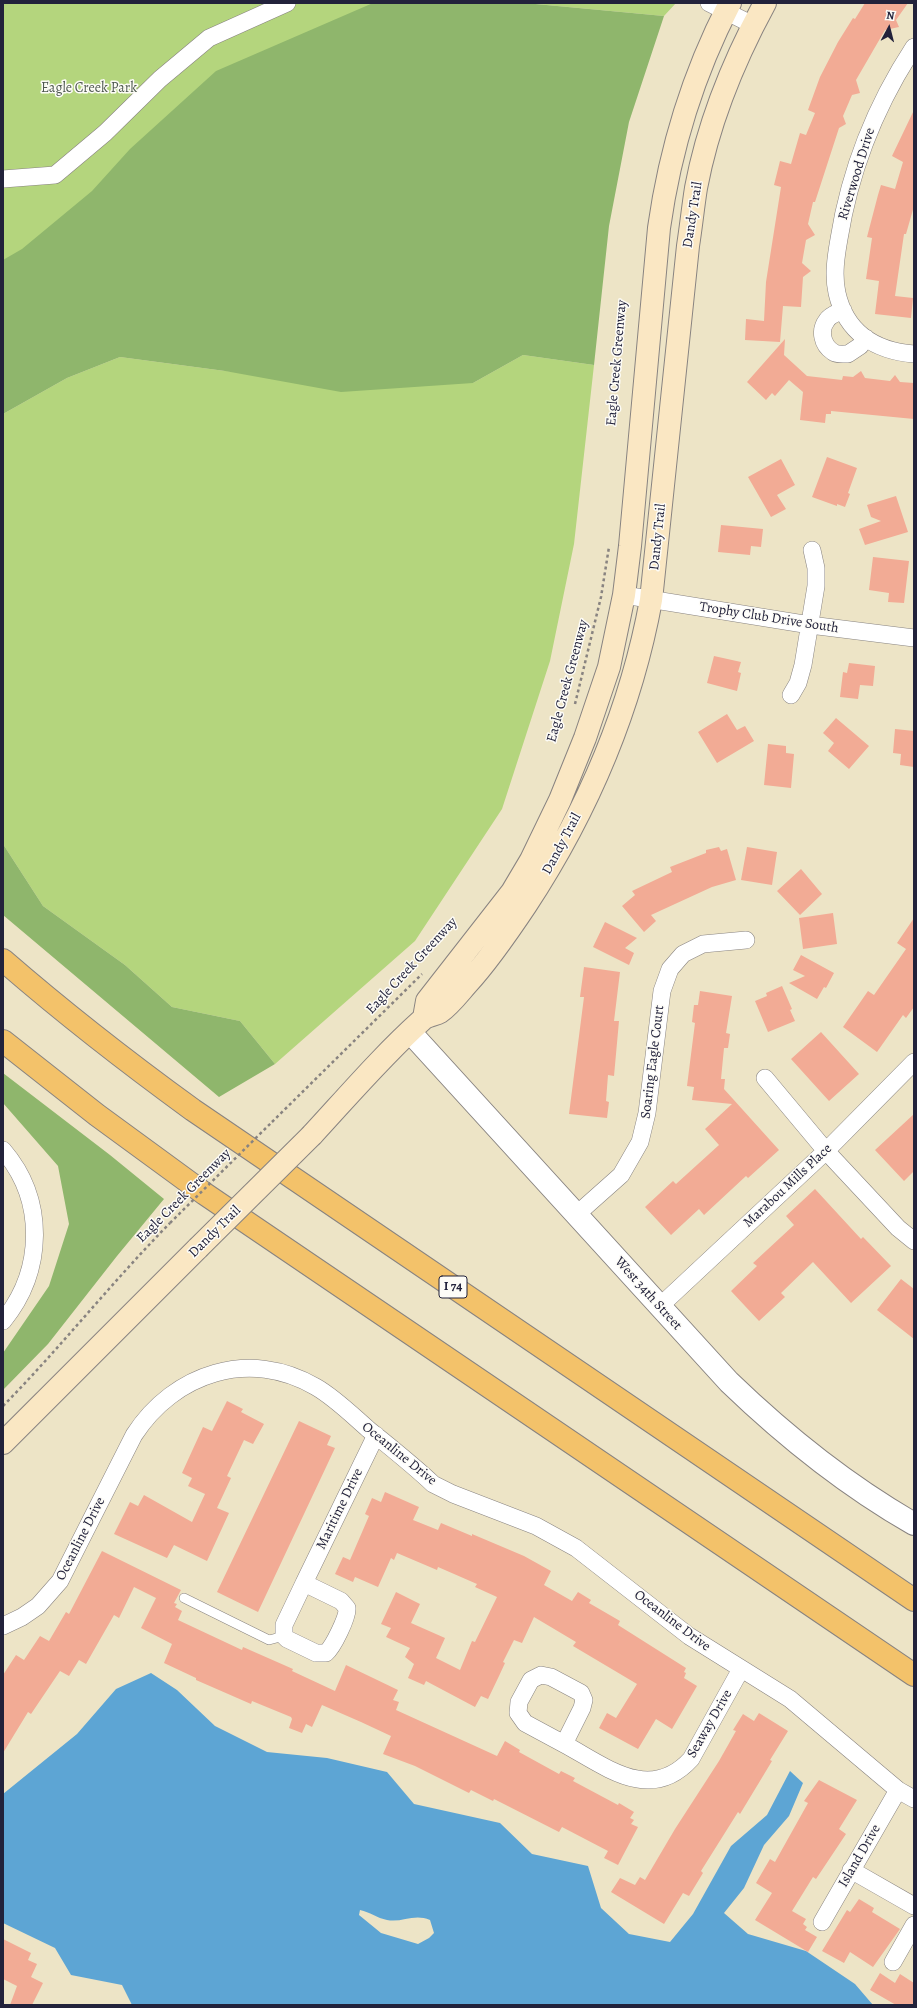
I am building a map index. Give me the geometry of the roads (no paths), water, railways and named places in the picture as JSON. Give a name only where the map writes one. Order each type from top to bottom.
[{"type":"highway","name":"I 74","points":[[3,960],[70,1017],[199,1114],[914,1600]]},
{"type":"highway","points":[[3,1041],[97,1115],[205,1194],[914,1675]]},
{"type":"main road","name":"Dandy Trail","points":[[3,1443],[312,1135],[380,1061],[417,1025],[440,1012],[468,983],[491,955],[542,880],[564,844],[593,784],[624,708],[644,635],[651,600],[688,246],[696,188],[714,121],[732,72],[753,25],[765,3]]},
{"type":"main road","name":"Dandy Trail","points":[[417,1025],[427,1001],[512,892],[531,860],[560,800],[584,738],[608,667],[624,595],[663,196],[688,101],[708,49],[722,6]]},
{"type":"street","points":[[3,179],[55,175],[105,133],[160,79],[209,38],[287,3]]},
{"type":"street","points":[[722,6],[753,25]]},
{"type":"street","name":"Riverwood Drive","points":[[860,333],[846,318],[837,293],[835,269],[842,224],[850,188],[875,118],[895,78],[914,47]]},
{"type":"street","points":[[843,310],[829,318],[823,327],[823,338],[827,347],[834,352],[848,354],[860,346],[860,333]]},
{"type":"street","points":[[860,333],[887,350],[914,354]]},
{"type":"street","points":[[791,695],[802,672],[810,625],[816,579],[812,550]]},
{"type":"street","name":"Trophy Club Drive South","points":[[624,595],[810,625],[914,638]]},
{"type":"street","name":"Soaring Eagle Court","points":[[576,1215],[621,1175],[640,1142],[647,1112],[662,991],[670,969],[683,954],[698,946],[746,940]]},
{"type":"street","name":"West 34th Street","points":[[417,1025],[576,1215],[718,1370],[764,1415],[826,1466],[885,1507],[914,1524]]},
{"type":"street","name":"Marabou Mills Place","points":[[659,1307],[826,1151],[914,1062]]},
{"type":"street","points":[[765,1078],[826,1151],[898,1228],[914,1241]]},
{"type":"street","points":[[3,1150],[13,1164],[29,1197],[35,1226],[32,1264],[23,1292],[3,1321]]},
{"type":"street","name":"Oceanline Drive","points":[[3,1626],[22,1617],[38,1606],[56,1587],[130,1442],[143,1421],[170,1395],[195,1380],[231,1370],[268,1370],[290,1375],[317,1387],[433,1484],[453,1494],[536,1526],[576,1548],[689,1636],[790,1699],[898,1790],[914,1799]]},
{"type":"street","name":"Maritime Drive","points":[[284,1636],[284,1626],[376,1435]]},
{"type":"street","points":[[284,1636],[287,1639],[316,1653],[326,1653],[347,1616],[347,1608],[345,1604],[304,1583]]},
{"type":"street","name":"Seaway Drive","points":[[564,1744],[628,1778],[643,1781],[666,1778],[680,1770],[691,1759],[741,1669]]},
{"type":"street","name":"Island Drive","points":[[822,1922],[898,1790]]},
{"type":"street","points":[[851,1870],[914,1906]]},
{"type":"street","points":[[893,1962],[914,1926]]},
{"type":"lane","points":[[184,1598],[269,1640],[284,1636]]},
{"type":"water","points":[[151,1673],[177,1690],[215,1726],[267,1752],[327,1758],[387,1772],[414,1804],[500,1823],[532,1854],[588,1866],[601,1908],[629,1934],[670,1942],[693,1914],[731,1846],[767,1815],[790,1771],[803,1783],[789,1816],[764,1845],[744,1888],[724,1913],[748,1934],[806,1951],[855,1984],[873,2005],[132,2005],[122,1985],[71,1975],[55,1948],[3,1923],[3,1794],[77,1734],[116,1689]],"holes":[[[360,1910],[380,1918],[392,1921],[419,1917],[424,1918],[430,1920],[434,1933],[429,1938],[418,1944],[381,1933],[359,1915]]]},
{"type":"park label","name":"Eagle Creek Park","points":[[89,89]]}]
